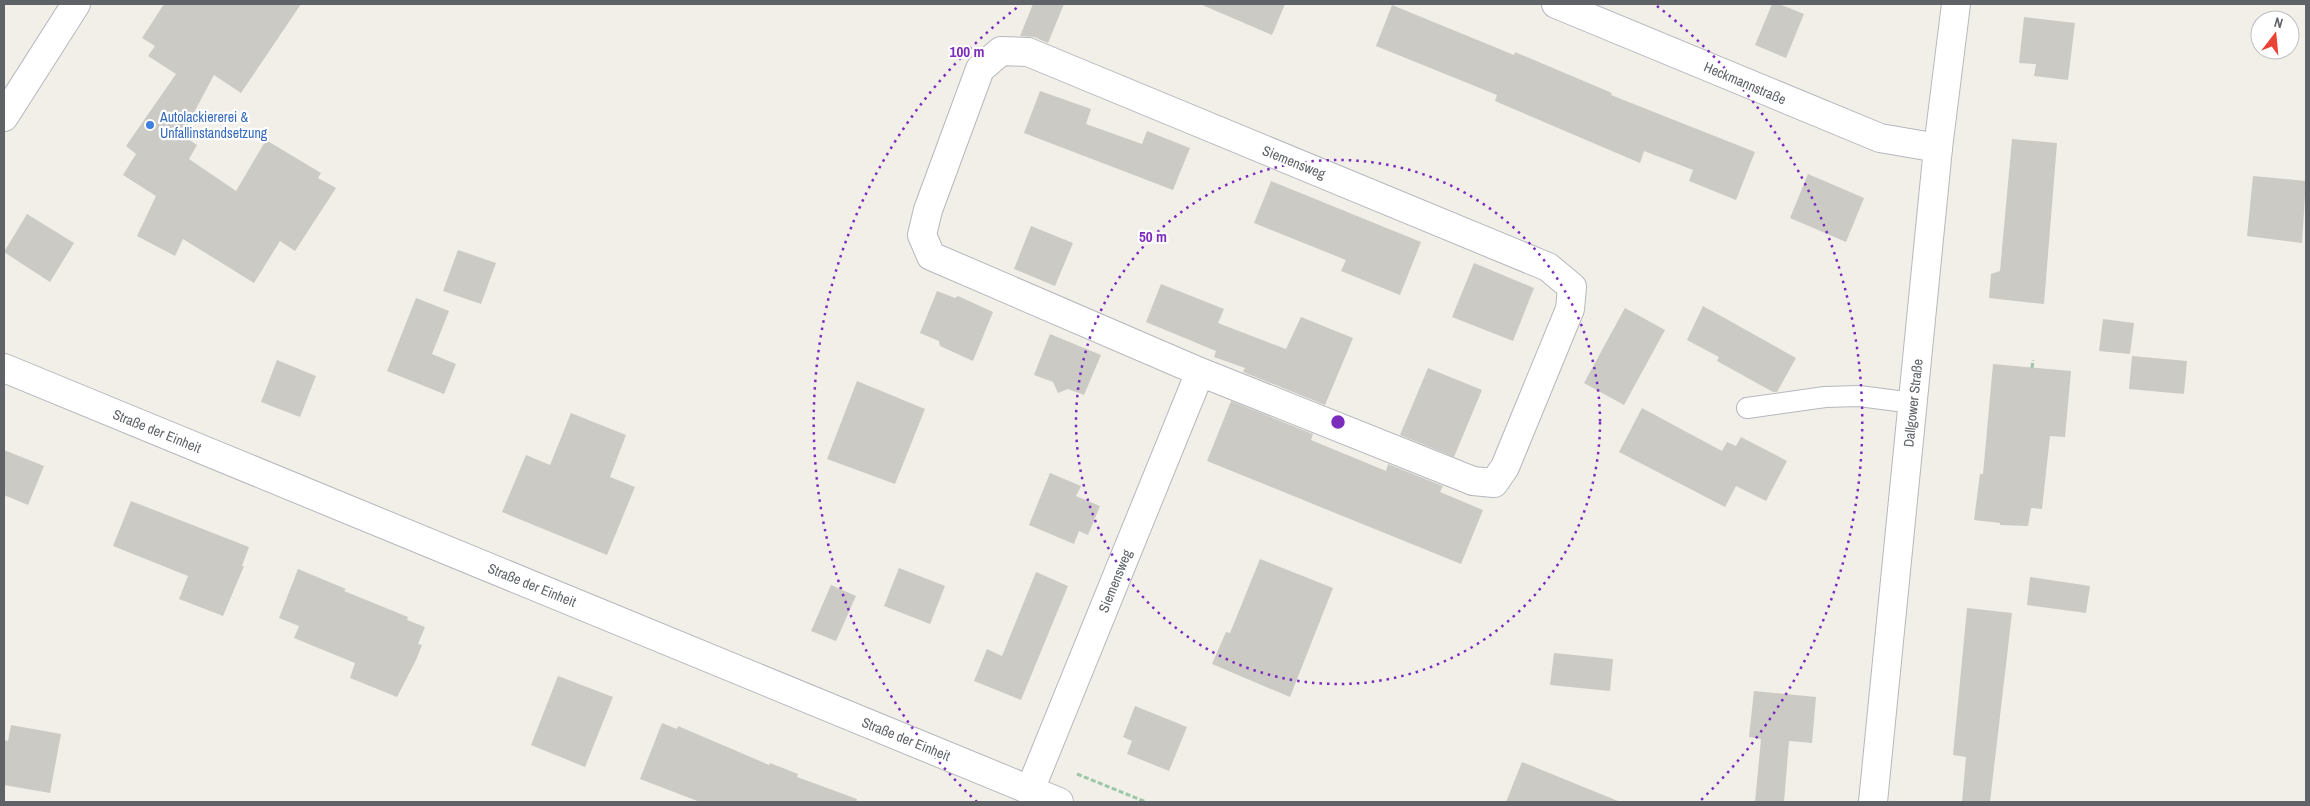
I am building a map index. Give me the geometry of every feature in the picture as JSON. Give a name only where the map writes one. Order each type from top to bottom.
[{"type":"street","points":[[4,116],[76,4]]},
{"type":"street","name":"Heckmannstraße","points":[[1556,4],[1880,138],[1938,148]]},
{"type":"street","name":"Dallgower Straße","points":[[1873,802],[1938,148],[1956,4]]},
{"type":"street","name":"Siemensweg","points":[[1001,52],[1028,52],[1055,63],[1548,267],[1572,287],[1570,309],[1505,467],[1494,483],[1473,481],[1200,372],[931,256],[922,235],[928,210],[980,69],[1001,52]]},
{"type":"street","name":"Straße der Einheit","points":[[4,368],[1059,802]]},
{"type":"street","name":"Siemensweg","points":[[1030,790],[1200,372]]},
{"type":"lane","points":[[1747,408],[1825,397],[1859,396],[1912,403]]},
{"type":"path","points":[[2032,360],[2032,368]]},
{"type":"building","points":[[164,4],[301,4],[241,93],[214,75],[182,135],[197,145],[189,159],[236,191],[266,140],[321,173],[318,178],[336,188],[295,251],[280,241],[254,283],[183,239],[175,256],[137,236],[156,196],[123,175],[136,154],[126,146],[176,74],[148,56],[155,46],[142,38]]},
{"type":"building","points":[[1033,4],[1064,4],[1048,43],[1034,37],[1020,36]]},
{"type":"building","points":[[1200,4],[1285,4],[1272,35]]},
{"type":"building","points":[[1772,4],[1779,4],[1804,14],[1786,58],[1755,45]]},
{"type":"building","points":[[1392,5],[1514,55],[1515,52],[1612,93],[1611,95],[1755,152],[1736,200],[1689,181],[1693,170],[1644,151],[1640,163],[1495,101],[1497,95],[1376,46]]},
{"type":"building","points":[[2024,17],[2075,23],[2068,80],[2034,76],[2036,64],[2019,63]]},
{"type":"building","points":[[1040,91],[1091,109],[1086,124],[1142,144],[1147,131],[1190,148],[1173,190],[1024,133]]},
{"type":"building","points":[[2012,139],[2057,143],[2044,304],[1989,298],[1991,274],[2000,271]]},
{"type":"building","points":[[1808,174],[1864,198],[1846,242],[1790,218]]},
{"type":"building","points":[[2253,176],[2306,181],[2302,243],[2247,236]]},
{"type":"building","points":[[1271,181],[1421,242],[1400,295],[1341,271],[1346,260],[1254,223]]},
{"type":"building","points":[[27,214],[74,243],[50,282],[4,252]]},
{"type":"building","points":[[1031,226],[1073,243],[1055,286],[1014,269]]},
{"type":"building","points":[[458,250],[496,263],[481,304],[443,291]]},
{"type":"building","points":[[1474,263],[1534,288],[1513,341],[1452,317]]},
{"type":"building","points":[[1161,284],[1224,309],[1218,323],[1286,349],[1301,317],[1353,338],[1325,405],[1243,372],[1245,368],[1214,357],[1216,351],[1146,322]]},
{"type":"building","points":[[937,291],[955,298],[958,296],[993,312],[973,361],[940,346],[939,341],[920,333]]},
{"type":"building","points":[[416,298],[449,311],[432,354],[456,364],[444,394],[387,371]]},
{"type":"building","points":[[1703,306],[1796,358],[1777,392],[1773,392],[1717,361],[1719,357],[1687,340]]},
{"type":"building","points":[[1625,308],[1665,330],[1624,405],[1584,383]]},
{"type":"building","points":[[2103,319],[2134,323],[2130,354],[2099,351]]},
{"type":"building","points":[[1050,334],[1101,355],[1084,395],[1068,389],[1058,393],[1053,382],[1034,375]]},
{"type":"building","points":[[2132,356],[2187,361],[2184,394],[2129,389]]},
{"type":"building","points":[[277,360],[316,376],[300,417],[261,402]]},
{"type":"building","points":[[1993,364],[2071,371],[2065,437],[2050,436],[2042,509],[2031,508],[2028,526],[2000,525],[2000,523],[1974,520],[1980,474],[1983,474]]},
{"type":"building","points":[[1428,368],[1482,390],[1454,457],[1400,435]]},
{"type":"building","points":[[857,381],[925,409],[895,484],[827,459]]},
{"type":"building","points":[[1231,401],[1313,434],[1311,440],[1386,471],[1388,464],[1443,486],[1440,492],[1483,510],[1461,564],[1207,461]]},
{"type":"building","points":[[1642,408],[1722,451],[1727,442],[1736,446],[1741,437],[1787,461],[1766,501],[1736,486],[1725,507],[1619,452]]},
{"type":"building","points":[[571,413],[626,435],[610,477],[635,487],[607,555],[502,512],[526,455],[550,465]]},
{"type":"building","points":[[4,450],[44,466],[28,505],[4,495]]},
{"type":"building","points":[[1050,473],[1081,486],[1076,496],[1100,506],[1088,535],[1079,531],[1074,544],[1029,525]]},
{"type":"building","points":[[131,501],[249,547],[242,566],[244,566],[223,616],[179,599],[188,576],[113,546]]},
{"type":"building","points":[[1260,559],[1333,588],[1290,697],[1212,664],[1226,632],[1230,633]]},
{"type":"building","points":[[899,568],[945,586],[930,624],[884,606]]},
{"type":"building","points":[[298,569],[346,589],[344,591],[408,617],[407,620],[425,627],[418,644],[422,645],[416,660],[397,697],[350,678],[355,663],[294,638],[299,626],[279,618]]},
{"type":"building","points":[[1036,572],[1068,586],[1021,700],[974,681],[987,649],[1002,656]]},
{"type":"building","points":[[2030,577],[2090,586],[2086,613],[2027,605]]},
{"type":"building","points":[[831,585],[856,596],[836,641],[811,631]]},
{"type":"building","points":[[1967,608],[2012,613],[1990,802],[1962,802],[1966,757],[1953,755]]},
{"type":"building","points":[[1554,653],[1613,659],[1610,691],[1550,685]]},
{"type":"building","points":[[558,676],[613,697],[585,767],[531,745]]},
{"type":"building","points":[[1754,691],[1816,697],[1812,743],[1789,741],[1784,802],[1755,802],[1761,739],[1749,737]]},
{"type":"building","points":[[1135,706],[1187,727],[1169,771],[1127,754],[1132,741],[1123,737]]},
{"type":"building","points":[[662,723],[677,729],[678,726],[769,765],[770,763],[798,774],[797,777],[857,799],[856,802],[700,802],[640,779]]},
{"type":"building","points":[[11,725],[61,734],[50,793],[4,785],[4,740],[8,741]]},
{"type":"building","points":[[1522,762],[1618,801],[1618,802],[1506,802]]},
{"type":"place","name":"Autolackiererei & Unfallinstandsetzung","points":[[150,125]]}]
